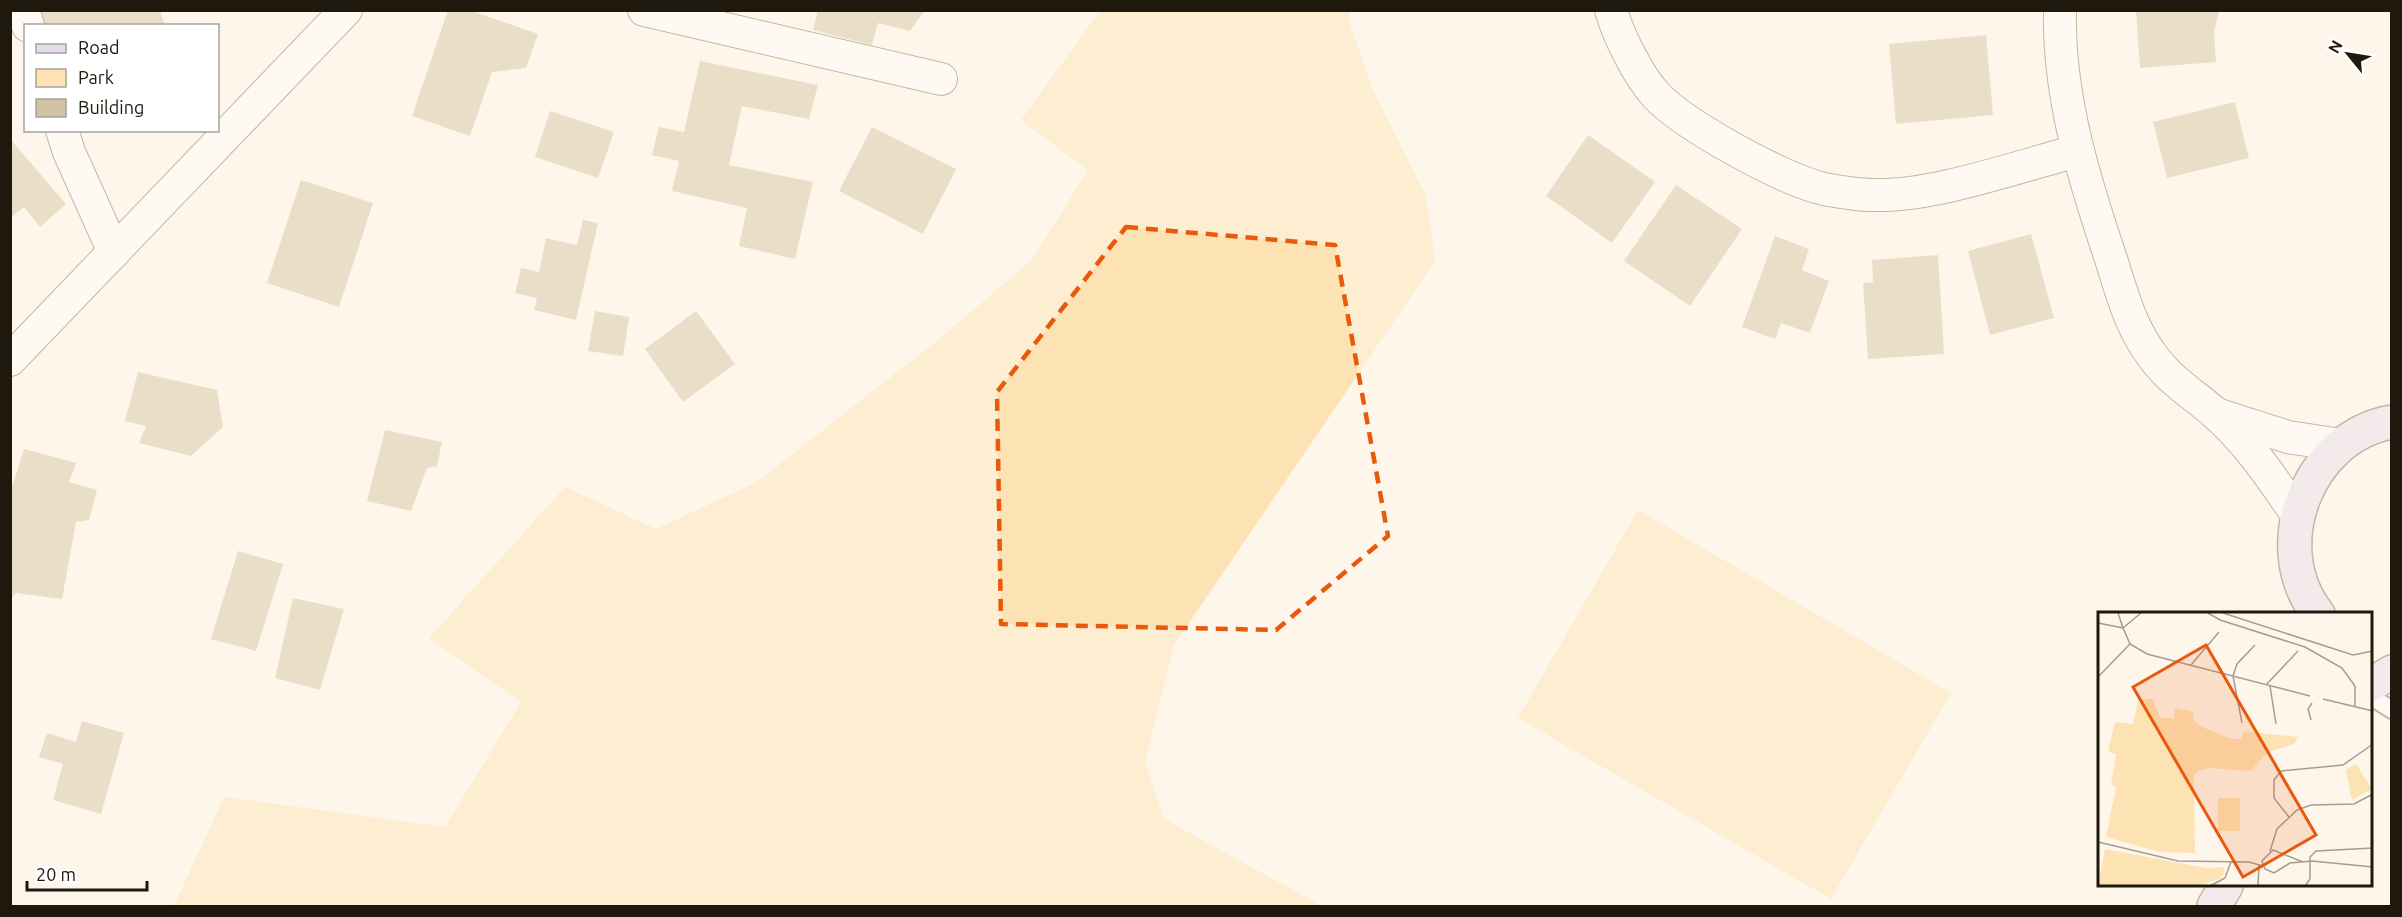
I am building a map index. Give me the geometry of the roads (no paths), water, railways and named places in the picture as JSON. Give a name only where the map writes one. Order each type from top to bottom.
[{"type":"main road","points":[[2314,611],[2300,578],[2294,546],[2297,515],[2306,489],[2321,465],[2341,445],[2362,431],[2391,422]]},
{"type":"main road","points":[[2372,656],[2391,661]]},
{"type":"main road","points":[[2372,684],[2391,672]]},
{"type":"main road","points":[[2214,906],[2225,887]]},
{"type":"street","points":[[10,360],[346,10]]},
{"type":"street","points":[[644,10],[941,79]]},
{"type":"street","points":[[1611,10],[1617,33],[1655,94],[1700,129],[1765,164],[1823,189],[1874,195],[1917,193],[2078,151]]},
{"type":"street","points":[[2060,10],[2060,36],[2078,151],[2133,327],[2154,359],[2183,388],[2216,414],[2252,454],[2297,515]]},
{"type":"street","points":[[63,132],[114,252]]},
{"type":"street","points":[[2216,414],[2288,437],[2341,445]]},
{"type":"lane","points":[[2372,697],[2391,710]]}]
